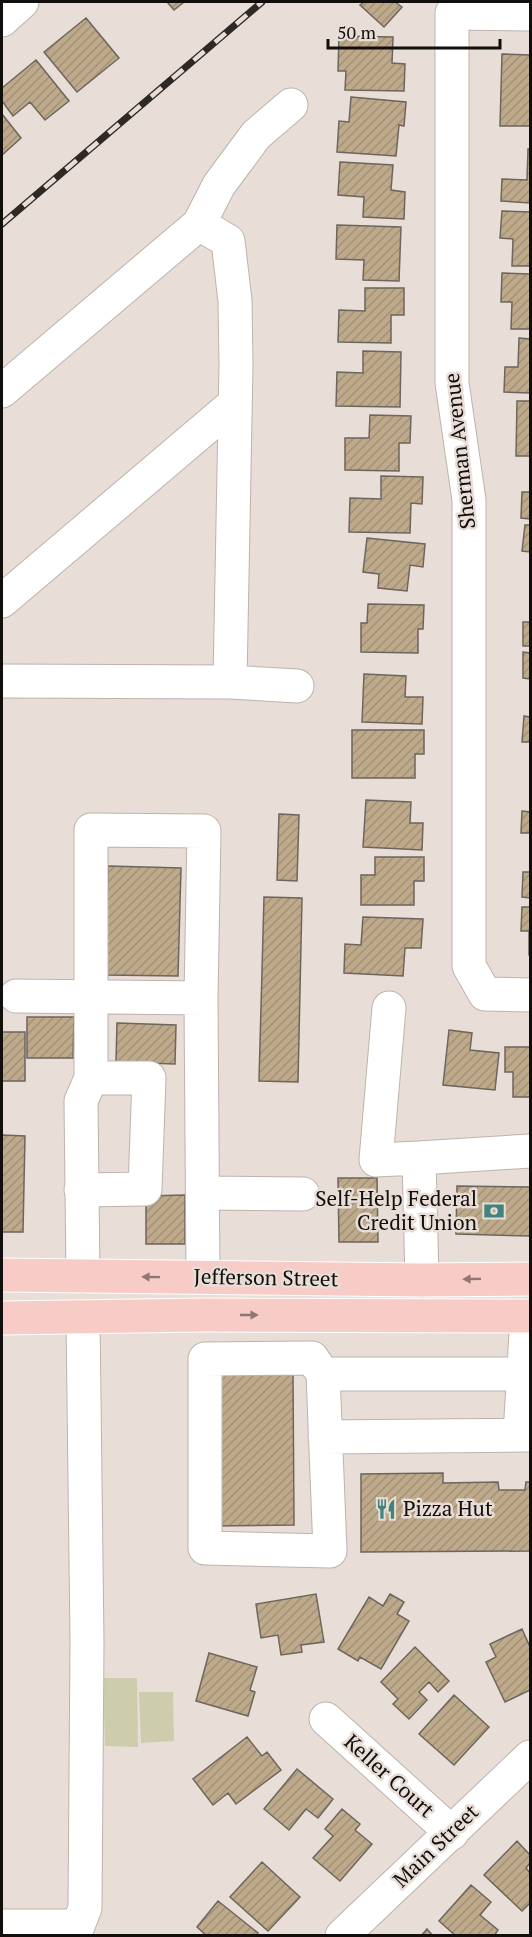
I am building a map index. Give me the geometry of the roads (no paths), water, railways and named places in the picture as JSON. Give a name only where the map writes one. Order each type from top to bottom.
[{"type":"main road","name":"Jefferson Street","points":[[2,1275],[422,1280],[531,1279]]},
{"type":"main road","name":"Jefferson Street","points":[[2,1318],[203,1315],[529,1316]]},
{"type":"street","points":[[2,20],[22,2]]},
{"type":"street","name":"Sherman Avenue","points":[[531,14],[452,13],[452,383],[469,501],[469,966],[485,994],[531,995]]},
{"type":"street","points":[[2,391],[199,224],[219,185],[256,135],[291,105]]},
{"type":"street","points":[[199,224],[228,242],[235,301],[236,403],[230,682]]},
{"type":"street","points":[[2,601],[236,403]]},
{"type":"street","points":[[2,681],[230,682],[297,686]]},
{"type":"street","points":[[83,1276],[81,1101],[91,1078],[91,830],[103,830],[204,831],[201,998],[203,1277]]},
{"type":"street","points":[[16,996],[201,998]]},
{"type":"street","points":[[389,1008],[376,1160],[531,1151]]},
{"type":"street","points":[[81,1190],[146,1189],[149,1077],[91,1078]]},
{"type":"street","points":[[419,1158],[422,1280]]},
{"type":"street","points":[[203,1193],[303,1194]]},
{"type":"street","points":[[203,1315],[205,1548],[330,1551],[323,1374],[312,1358],[205,1359]]},
{"type":"street","points":[[325,1437],[525,1435],[529,1316]]},
{"type":"street","points":[[2,1926],[78,1926],[85,1908],[87,1642],[83,1317]]},
{"type":"street","points":[[323,1374],[527,1374]]},
{"type":"street","name":"Keller Court","points":[[326,1719],[452,1833]]},
{"type":"street","name":"Main Street","points":[[342,1935],[531,1757]]},
{"type":"railway","points":[[2,224],[262,2]]},
{"type":"place","name":"Self-Help Federal Credit Union","points":[[494,1211]]},
{"type":"place","name":"Pizza Hut","points":[[386,1509]]}]
